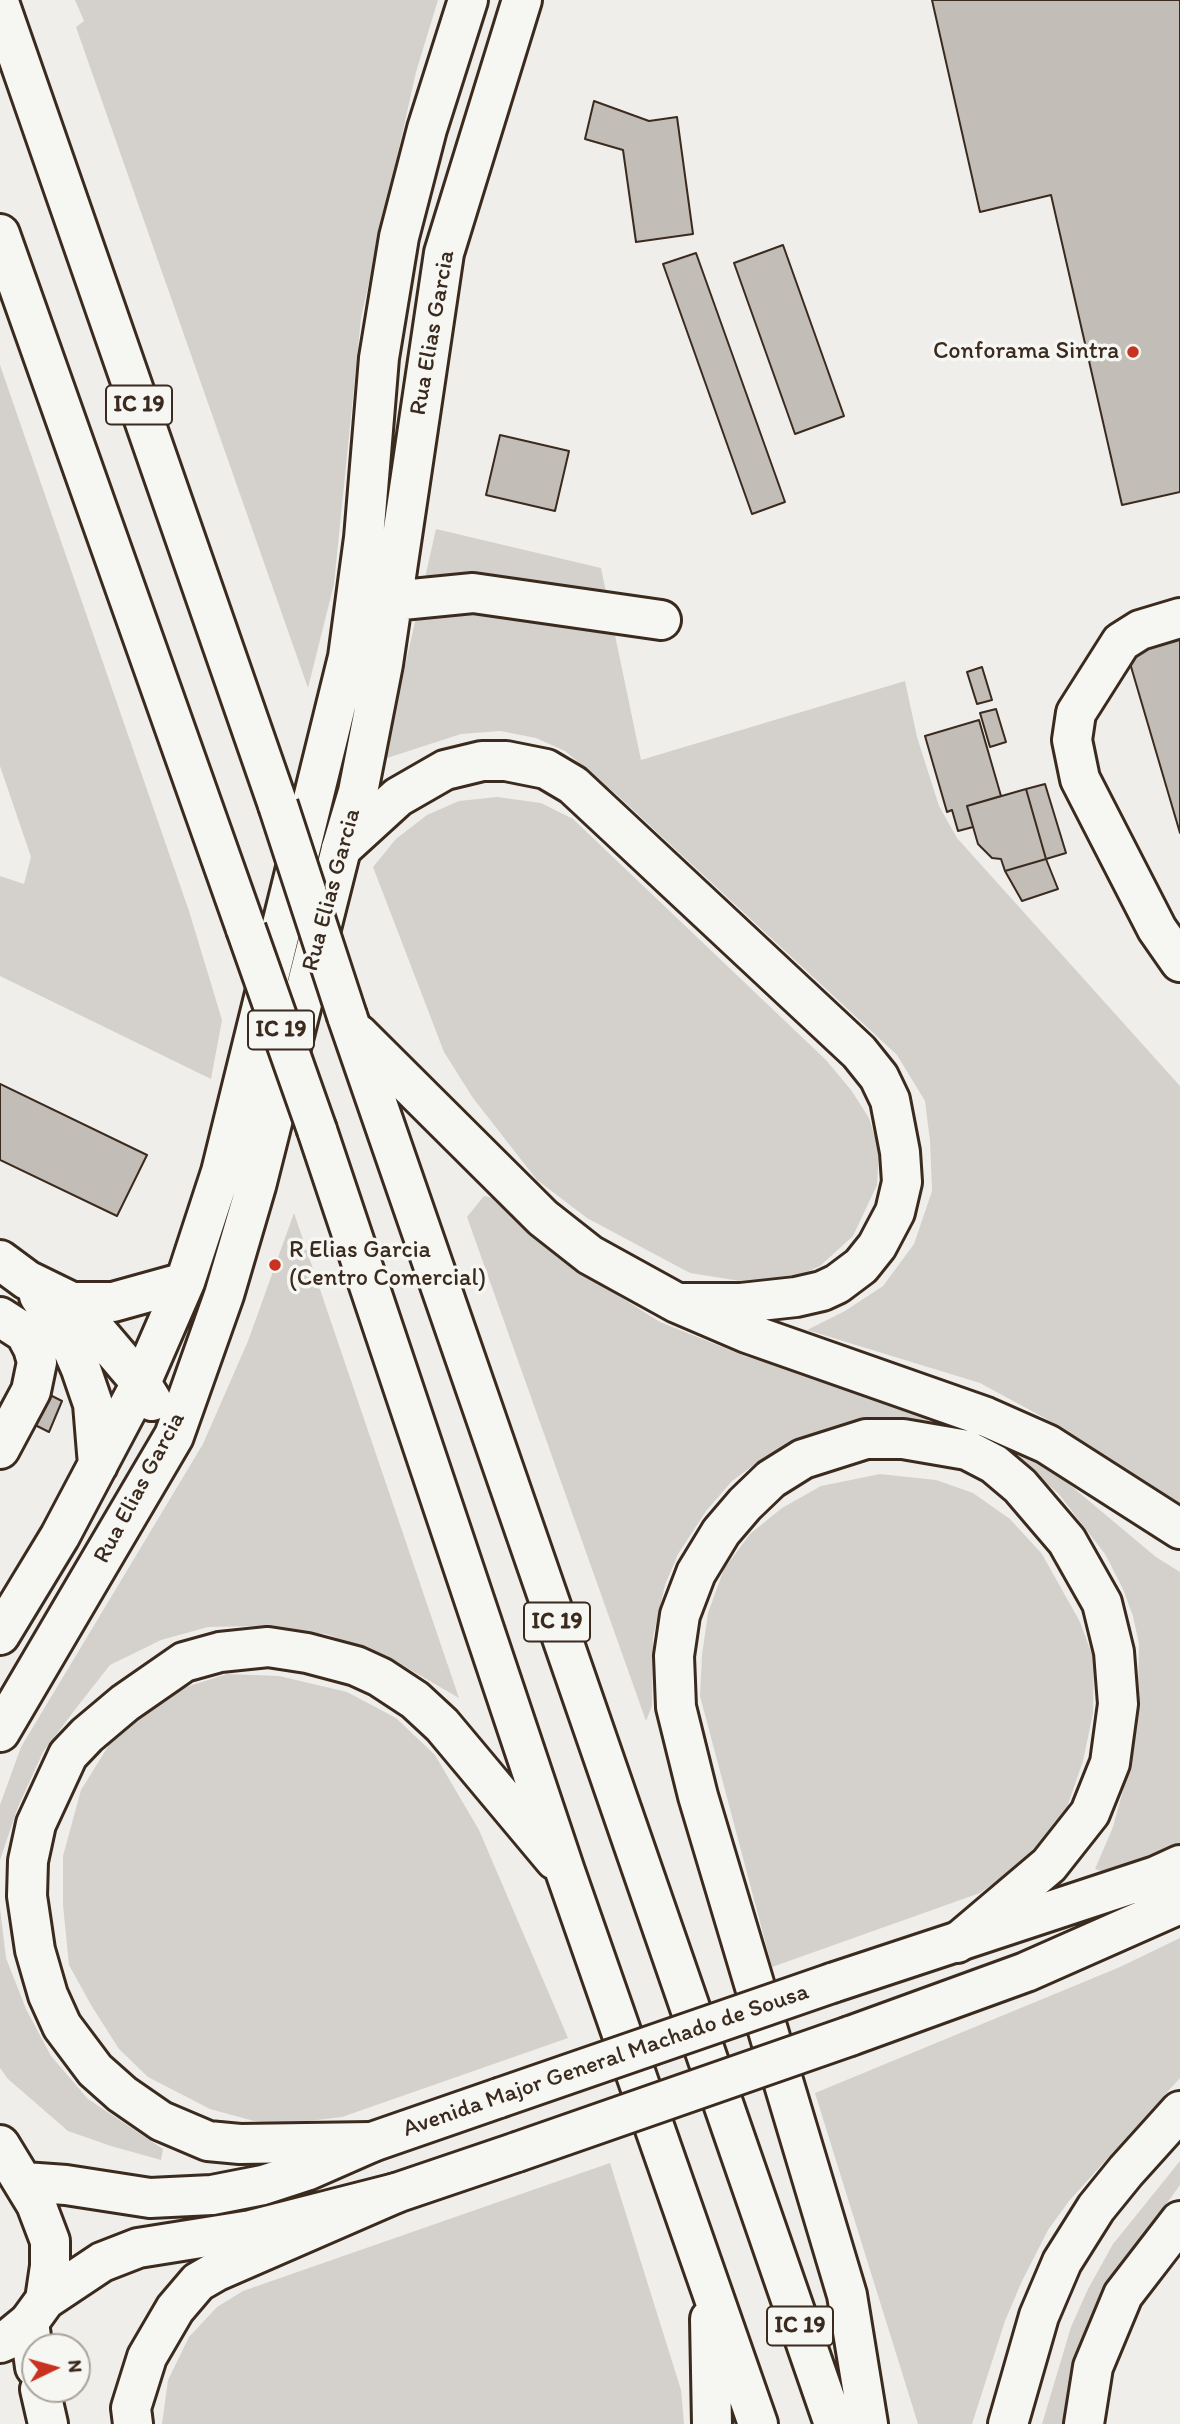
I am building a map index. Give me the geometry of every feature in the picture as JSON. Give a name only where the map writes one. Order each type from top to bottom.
[{"type":"main road","name":"Rua Elias Garcia","points":[[0,1635],[61,1536],[141,1383],[185,1282],[221,1172],[348,657],[365,538],[379,358],[400,237],[427,130],[468,0]]},
{"type":"main road","name":"Rua Elias Garcia","points":[[0,1732],[174,1436],[224,1295],[256,1186],[361,779],[383,664],[444,253],[522,0]]},
{"type":"main road","name":"IC 19","points":[[0,5],[834,2424]]},
{"type":"main road","name":"IC 19","points":[[0,234],[317,1130],[565,1871],[758,2424]]},
{"type":"main road","points":[[392,601],[473,593],[661,620]]},
{"type":"main road","points":[[1180,618],[1140,630],[1121,642],[1076,713],[1072,740],[1080,779],[1157,929],[1180,962]]},
{"type":"main road","points":[[341,849],[398,797],[445,770],[482,761],[506,761],[546,769],[573,785],[859,1052],[879,1077],[890,1100],[901,1152],[902,1182],[894,1212],[877,1246],[861,1266],[837,1284],[822,1291],[796,1297],[741,1303],[677,1303]]},
{"type":"main road","points":[[350,1022],[543,1218],[590,1255],[677,1303],[747,1333],[986,1417],[1047,1444],[1180,1529]]},
{"type":"main road","points":[[14,1270],[72,1301],[141,1383],[174,1436]]},
{"type":"main road","points":[[14,1270],[68,1339],[82,1369],[93,1405],[99,1465]]},
{"type":"main road","points":[[72,1301],[113,1301],[185,1282]]},
{"type":"main road","points":[[0,1317],[25,1333],[37,1362],[31,1391],[0,1449]]},
{"type":"main road","points":[[868,2424],[847,2295],[698,1796],[676,1707],[674,1656],[680,1615],[696,1573],[721,1532],[745,1504],[771,1479],[803,1459],[866,1439],[903,1439],[967,1450],[994,1464],[1020,1486],[1067,1541],[1102,1603],[1114,1652],[1118,1704],[1110,1763],[1090,1813],[1049,1865],[957,1942]]},
{"type":"main road","points":[[372,2142],[240,2144],[208,2141],[161,2121],[122,2094],[95,2070],[62,2026],[48,1995],[35,1950],[27,1896],[28,1861],[36,1824],[68,1755],[125,1703],[184,1662],[220,1652],[268,1647],[307,1653],[356,1666],[380,1677],[415,1700],[442,1725],[565,1871]]},
{"type":"main road","name":"Avenida Major General Machado de Sousa","points":[[24,2182],[150,2197],[212,2195],[263,2185],[295,2175],[372,2142],[832,1983],[1156,1876],[1180,1865]]},
{"type":"main road","points":[[25,2321],[102,2262],[138,2248],[251,2230],[396,2193],[850,2036],[1026,1972],[1180,1904]]},
{"type":"main road","points":[[1008,2424],[1039,2316],[1062,2262],[1096,2208],[1125,2171],[1180,2112]]},
{"type":"main road","points":[[0,2145],[36,2204],[50,2241],[50,2266],[25,2321]]},
{"type":"main road","points":[[133,2424],[131,2408],[147,2357],[175,2309],[198,2282],[217,2271],[396,2193]]},
{"type":"main road","points":[[1084,2424],[1093,2367],[1123,2295],[1180,2221]]},
{"type":"main road","points":[[710,2282],[712,2424]]},
{"type":"main road","points":[[43,2403],[48,2424]]},
{"type":"shaded area","points":[[75,0],[438,0],[416,72],[361,318],[334,584],[308,688],[76,27],[84,21]]},
{"type":"shaded area","points":[[0,365],[189,911],[222,1020],[211,1079],[0,976],[0,876],[24,884],[31,857],[0,766]]},
{"type":"shaded area","points":[[436,529],[601,568],[641,760],[905,681],[917,737],[939,806],[957,838],[1180,1086],[1180,1504],[1063,1428],[980,1383],[807,1330],[845,1311],[883,1286],[914,1244],[932,1191],[925,1101],[897,1055],[617,795],[565,751],[536,738],[500,731],[461,734],[384,759]]},
{"type":"shaded area","points":[[497,797],[541,803],[573,819],[826,1060],[851,1090],[869,1118],[879,1150],[877,1185],[853,1236],[820,1266],[791,1279],[753,1283],[690,1273],[587,1218],[537,1180],[473,1098],[444,1052],[373,867],[396,839],[427,815],[459,801]]},
{"type":"shaded area","points":[[484,1196],[497,1199],[542,1243],[584,1274],[660,1322],[747,1357],[869,1391],[1001,1438],[1064,1480],[1156,1557],[1180,1572],[1180,1846],[1107,1873],[1095,1869],[1113,1827],[1125,1783],[1138,1691],[1139,1644],[1133,1616],[1105,1554],[1058,1493],[999,1446],[967,1434],[910,1420],[874,1419],[826,1432],[766,1456],[732,1481],[706,1511],[678,1554],[665,1585],[653,1637],[652,1706],[646,1721],[467,1217]]},
{"type":"shaded area","points":[[294,1213],[459,1698],[383,1654],[326,1634],[260,1626],[208,1627],[161,1640],[110,1665],[43,1752],[18,1807],[0,1860],[0,1805],[21,1747],[203,1444],[248,1341]]},
{"type":"shaded area","points":[[880,1474],[936,1480],[973,1493],[1010,1519],[1042,1554],[1080,1622],[1094,1660],[1093,1713],[1083,1761],[1065,1813],[1029,1858],[980,1893],[772,1967],[700,1696],[708,1613],[724,1569],[750,1534],[782,1508],[821,1486]]},
{"type":"shaded area","points":[[227,1674],[279,1676],[347,1692],[396,1718],[435,1755],[479,1830],[568,2038],[342,2117],[283,2124],[254,2121],[210,2109],[148,2077],[119,2049],[69,1965],[63,1905],[63,1856],[81,1790],[109,1745],[147,1709],[183,1688]]},
{"type":"shaded area","points":[[0,1908],[6,1958],[26,2009],[51,2056],[88,2099],[163,2149],[161,2160],[68,2131],[8,2079],[0,2068]]},
{"type":"shaded area","points":[[1180,1938],[1180,2078],[1069,2201],[1048,2230],[1005,2321],[972,2424],[918,2424],[815,2093],[1120,1967]]},
{"type":"shaded area","points":[[1180,2161],[1180,2185],[1123,2264],[1094,2322],[1068,2399],[1065,2424],[1042,2424],[1071,2327],[1088,2289],[1113,2244]]},
{"type":"shaded area","points":[[610,2163],[681,2390],[684,2424],[162,2424],[168,2380],[189,2337],[217,2307],[243,2291]]},
{"type":"building","name":"Conforama Sintra","points":[[932,0],[1180,0],[1180,492],[1122,505],[1051,195],[980,212]]},
{"type":"building","points":[[594,101],[649,121],[677,117],[693,234],[636,242],[623,150],[585,139]]},
{"type":"building","points":[[783,245],[844,416],[795,434],[734,263]]},
{"type":"building","points":[[696,253],[785,502],[752,514],[663,264]]},
{"type":"building","points":[[500,435],[569,451],[555,511],[486,495]]},
{"type":"building","points":[[1180,637],[1180,833],[1127,653]]},
{"type":"building","points":[[982,667],[992,700],[977,704],[967,672]]},
{"type":"building","points":[[996,709],[1006,742],[990,747],[980,713]]},
{"type":"building","points":[[979,720],[1001,796],[967,806],[973,827],[958,831],[952,810],[947,812],[925,736]]},
{"type":"building","points":[[1045,784],[1066,853],[1046,859],[1026,789]]},
{"type":"building","points":[[1026,789],[1046,859],[1005,871],[1001,859],[992,858],[978,844],[967,806]]},
{"type":"building","points":[[1046,859],[1058,889],[1022,901],[1005,871]]},
{"type":"building","points":[[0,1084],[147,1155],[117,1216],[0,1160]]},
{"type":"building","points":[[48,1394],[62,1401],[49,1432],[35,1425]]},
{"type":"place","name":"Conforama Sintra","points":[[1133,352]]},
{"type":"place","name":"R Elias Garcia (Centro Comercial)","points":[[275,1265]]}]
